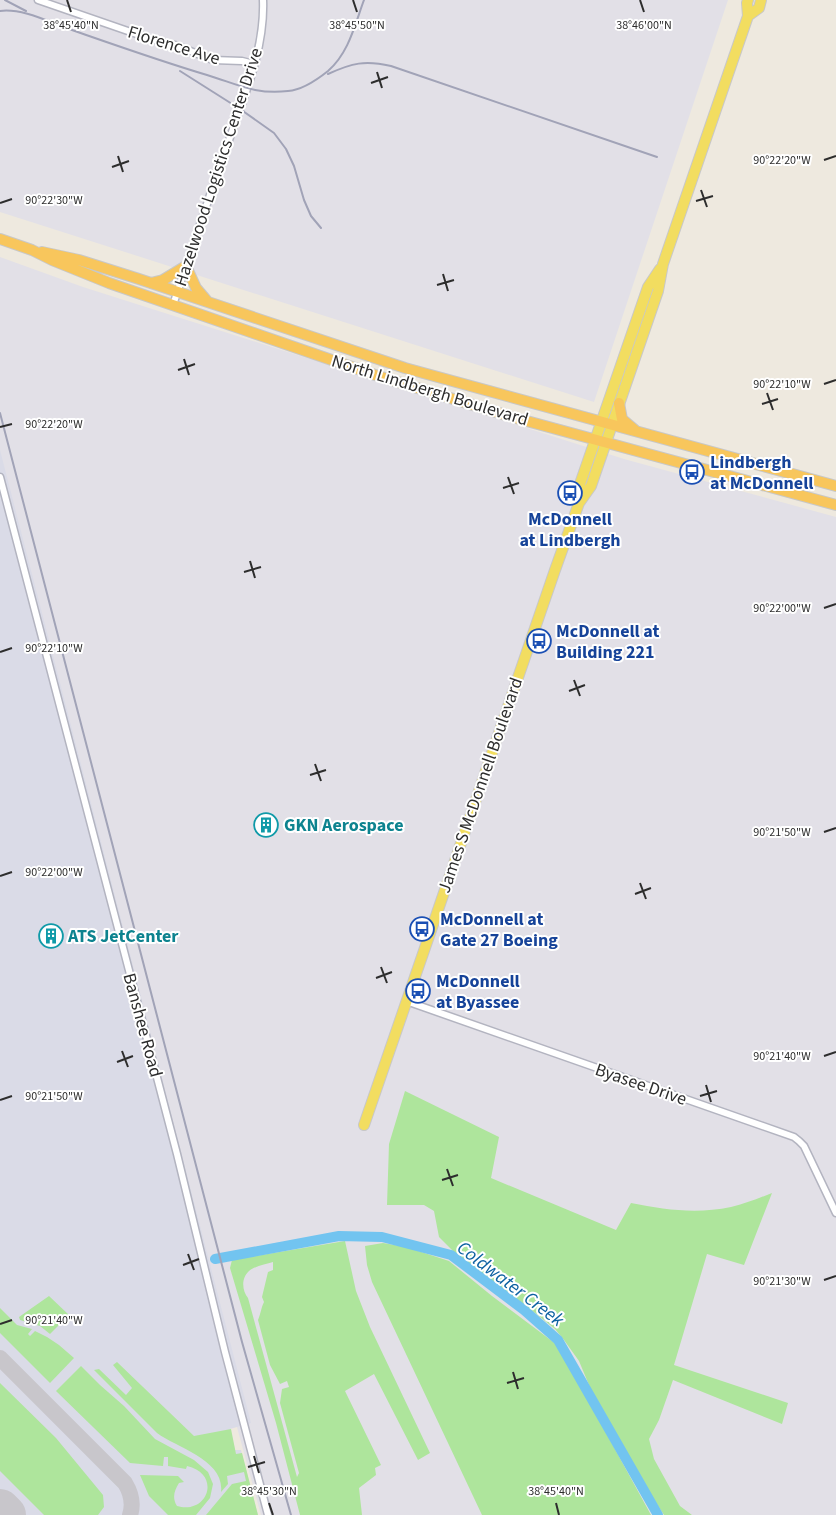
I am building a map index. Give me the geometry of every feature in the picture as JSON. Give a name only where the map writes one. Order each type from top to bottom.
[{"type":"highway","name":"North Lindbergh Boulevard","points":[[0,239],[32,250],[89,275],[375,375],[512,417],[836,505]]},
{"type":"highway","name":"North Lindbergh Boulevard","points":[[32,250],[79,260],[404,368],[836,486]]},
{"type":"highway","points":[[150,283],[163,280],[186,266],[196,288],[208,302]]},
{"type":"highway","points":[[619,402],[622,419],[638,432]]},
{"type":"main road","name":"James S McDonnell Boulevard","points":[[606,424],[619,402],[658,291],[663,264],[748,16],[748,0]]},
{"type":"main road","name":"James S McDonnell Boulevard","points":[[748,16],[759,8],[761,0]]},
{"type":"main road","name":"James S McDonnell Boulevard","points":[[364,1125],[555,570],[579,503],[591,486],[600,441],[648,287],[663,264]]},
{"type":"street","name":"Florence Ave","points":[[38,0],[175,45],[213,60],[242,61],[254,64]]},
{"type":"street","name":"Hazelwood Logistics Center Drive","points":[[173,304],[260,47],[264,17],[263,0]]},
{"type":"street","name":"Banshee Road","points":[[0,477],[177,1154],[220,1333],[268,1515]]},
{"type":"street","name":"Byasee Drive","points":[[406,1001],[794,1137],[804,1146],[836,1213]]},
{"type":"shaded area","points":[[0,0],[728,0],[594,402],[0,212]]},
{"type":"shaded area","points":[[0,257],[83,287],[624,459],[836,517],[836,1515],[261,1515],[235,1420],[0,1303]]},
{"type":"shaded area","points":[[0,450],[251,1423],[230,1429],[235,1450],[241,1450],[258,1515],[0,1515]]},
{"type":"green space","points":[[405,1091],[499,1137],[491,1178],[616,1230],[631,1203],[656,1208],[693,1211],[736,1206],[772,1193],[744,1265],[707,1254],[674,1365],[788,1403],[782,1424],[673,1380],[659,1420],[649,1439],[654,1459],[680,1506],[692,1515],[664,1515],[637,1473],[594,1397],[579,1361],[555,1329],[455,1253],[439,1237],[434,1211],[424,1205],[387,1205],[389,1144]]},
{"type":"green space","points":[[345,1241],[356,1291],[370,1327],[430,1453],[418,1460],[374,1374],[345,1391],[381,1465],[375,1468],[376,1475],[359,1488],[362,1515],[300,1515],[276,1423],[230,1268],[232,1260]],"holes":[[[273,1262],[273,1270],[268,1272],[262,1297],[264,1302],[258,1320],[270,1365],[280,1384],[287,1381],[289,1387],[282,1389],[280,1403],[299,1473],[297,1477],[244,1288],[246,1274],[251,1269]]]},
{"type":"green space","points":[[383,1243],[406,1247],[449,1261],[556,1344],[651,1515],[482,1515],[372,1282],[367,1265],[365,1246]]},
{"type":"green space","points":[[49,1296],[69,1315],[50,1334],[40,1326],[20,1320],[19,1317]]},
{"type":"green space","points":[[0,1308],[17,1325],[32,1329],[28,1334],[30,1336],[35,1331],[47,1337],[74,1358],[50,1383],[0,1333]]},
{"type":"green space","points":[[117,1362],[194,1436],[231,1429],[236,1454],[242,1453],[258,1515],[206,1515],[232,1484],[246,1481],[244,1472],[227,1476],[228,1484],[221,1492],[220,1481],[216,1471],[208,1463],[157,1433],[94,1370],[99,1369],[126,1395],[132,1388],[113,1365]]},
{"type":"green space","points":[[81,1366],[124,1406],[155,1439],[194,1460],[208,1472],[213,1484],[210,1498],[196,1515],[168,1515],[149,1496],[140,1475],[178,1476],[184,1482],[179,1483],[177,1486],[174,1500],[177,1506],[188,1507],[197,1505],[207,1492],[205,1477],[198,1470],[187,1466],[186,1469],[168,1466],[168,1457],[164,1457],[163,1466],[130,1463],[56,1391]]},
{"type":"green space","points":[[0,1383],[56,1438],[103,1495],[104,1507],[98,1515],[44,1515],[0,1471]]},
{"type":"waterway","name":"Coldwater Creek","points":[[215,1259],[339,1236],[382,1237],[451,1255],[524,1310],[558,1340],[658,1515]]},
{"type":"taxiway","points":[[0,1358],[125,1483],[131,1498],[130,1515]]},
{"type":"runway","points":[[0,1509],[6,1515]]},
{"type":"railway","points":[[5,0],[26,11]]},
{"type":"railway","points":[[0,11],[35,16],[138,53],[237,85],[256,90],[276,92],[293,90],[315,81],[335,64],[346,47],[364,0]]},
{"type":"railway","points":[[328,74],[344,67],[366,63],[391,66],[657,157]]},
{"type":"railway","points":[[180,71],[274,133],[286,149],[294,166],[311,216],[321,228]]},
{"type":"railway","points":[[0,413],[242,1342],[291,1515]]},
{"type":"place","name":"Lindbergh at McDonnell","points":[[692,472]]},
{"type":"place","name":"McDonnell at Lindbergh","points":[[570,493]]},
{"type":"place","name":"McDonnell at Building 221","points":[[539,641]]},
{"type":"place","name":"GKN Aerospace","points":[[266,825]]},
{"type":"place","name":"McDonnell at Gate 27 Boeing","points":[[422,929]]},
{"type":"place","name":"ATS JetCenter","points":[[51,936]]},
{"type":"place","name":"McDonnell at Byassee","points":[[418,991]]}]
